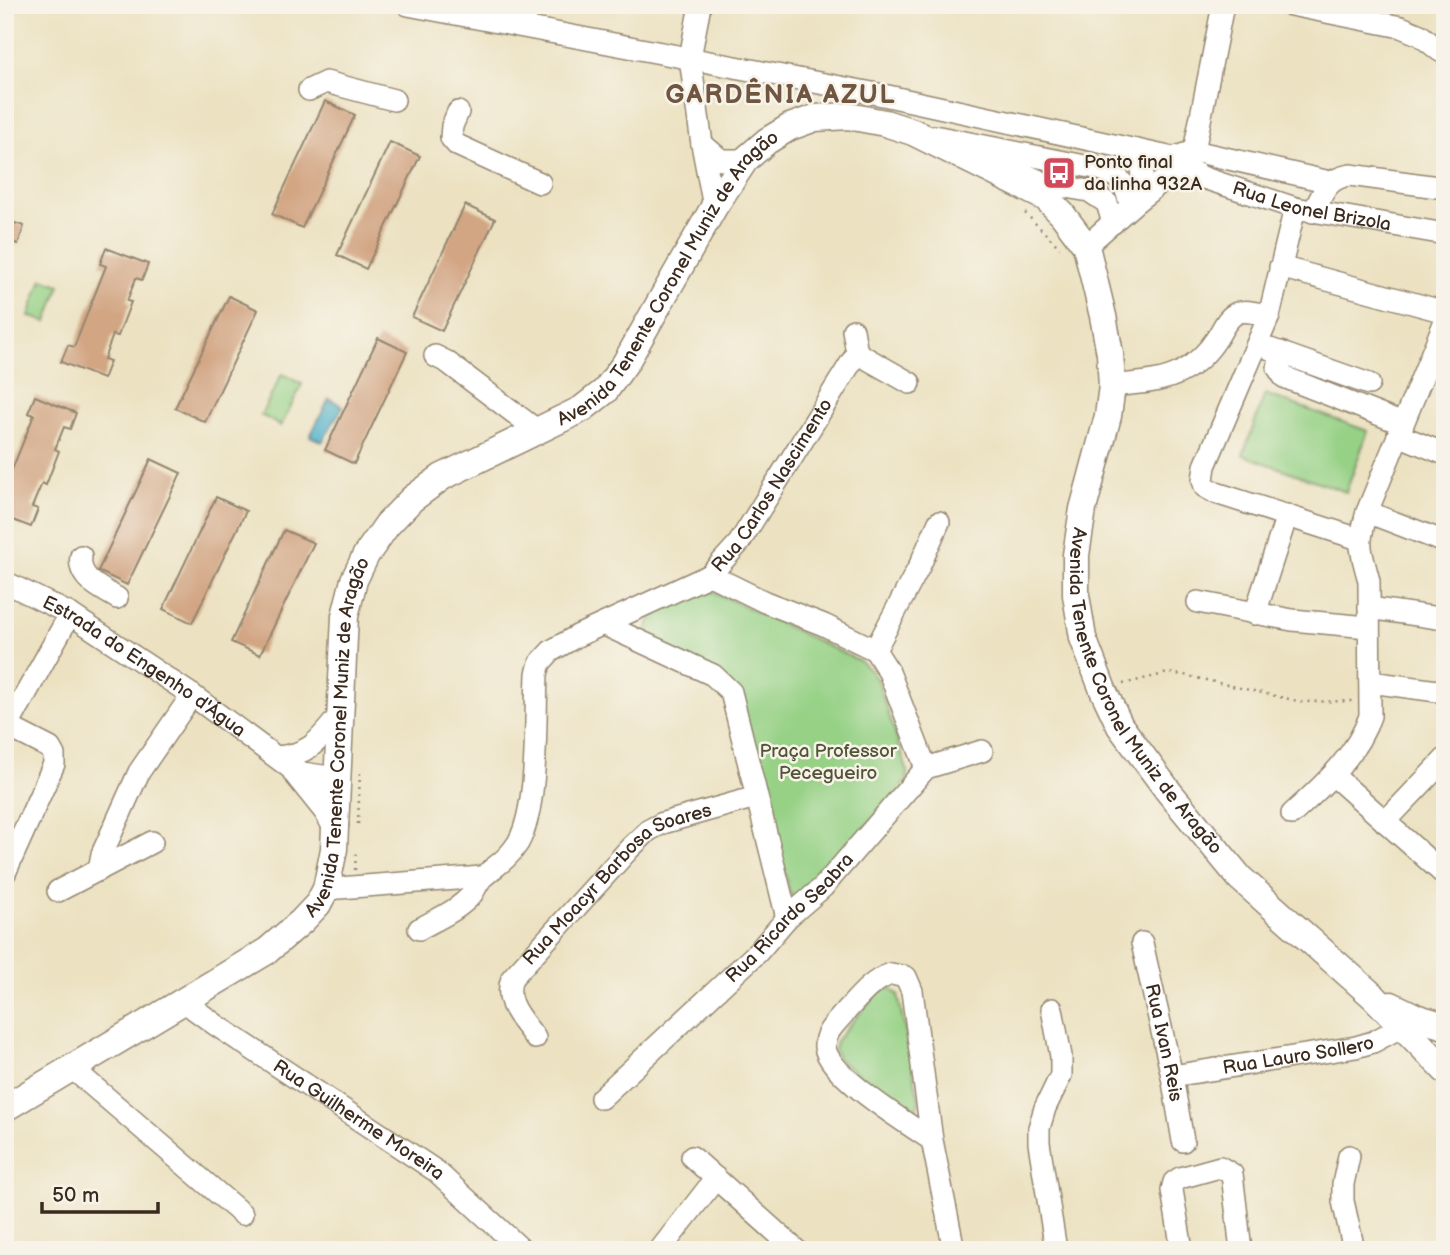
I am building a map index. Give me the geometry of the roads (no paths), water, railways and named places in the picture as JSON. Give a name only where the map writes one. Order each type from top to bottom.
[{"type":"main road","name":"Avenida Tenente Coronel Muniz de Aragão","points":[[5,1108],[267,951],[318,904],[326,889],[334,849],[345,616],[351,592],[366,555],[387,525],[412,499],[442,477],[582,409],[605,391],[626,362],[714,207],[745,160],[790,127],[815,118],[848,116],[913,132],[1046,198],[1086,246],[1103,316],[1112,386],[1108,416],[1083,509],[1076,555],[1076,595],[1083,638],[1103,690],[1120,726],[1169,792],[1240,878],[1374,997],[1411,1022],[1445,1070]]},
{"type":"main road","points":[[287,765],[328,812],[335,825]]},
{"type":"main road","name":"Avenida Tenente Coronel Muniz de Aragão","points":[[1411,1022],[1445,1026]]},
{"type":"street","points":[[408,5],[917,102],[1137,150],[1330,182]]},
{"type":"street","points":[[700,5],[690,58],[714,207]]},
{"type":"street","points":[[1086,246],[1183,158],[1223,5]]},
{"type":"street","points":[[1292,5],[1401,27],[1420,36],[1440,51]]},
{"type":"street","points":[[309,90],[326,82],[394,100]]},
{"type":"street","points":[[917,102],[1022,173],[1047,184],[1089,191],[1107,203],[1112,223]]},
{"type":"street","points":[[458,112],[452,126],[451,138],[457,145],[540,183]]},
{"type":"street","points":[[913,132],[1107,172],[1121,179],[1134,203]]},
{"type":"street","points":[[702,144],[721,160],[745,160]]},
{"type":"street","points":[[1134,203],[1144,164],[1137,150]]},
{"type":"street","name":"Rua Leonel Brizola","points":[[1183,158],[1204,178],[1304,210],[1445,234]]},
{"type":"street","points":[[1359,539],[1216,493],[1205,487],[1205,466],[1269,316],[1280,267],[1304,210],[1330,182],[1350,175],[1445,188]]},
{"type":"street","points":[[1280,267],[1445,312]]},
{"type":"street","points":[[1112,386],[1162,379],[1180,373],[1203,357],[1225,324],[1236,313],[1245,311],[1269,316]]},
{"type":"street","points":[[1292,814],[1333,775],[1366,728],[1370,716],[1369,581],[1359,539],[1367,512],[1445,321]]},
{"type":"street","points":[[853,330],[857,353],[910,383]]},
{"type":"street","points":[[1258,344],[1369,384]]},
{"type":"street","points":[[1281,352],[1278,368],[1284,377],[1401,429],[1445,454]]},
{"type":"street","name":"Rua Carlos Nascimento","points":[[419,929],[459,906],[472,894],[482,877],[501,864],[517,844],[527,825],[531,803],[537,674],[540,663],[559,646],[577,636],[710,575],[739,543],[857,353]]},
{"type":"street","points":[[435,356],[447,362],[538,431]]},
{"type":"street","points":[[1367,512],[1445,542]]},
{"type":"street","points":[[1255,614],[1287,516]]},
{"type":"street","points":[[875,650],[919,567],[939,522]]},
{"type":"street","points":[[81,556],[79,566],[83,574],[117,598]]},
{"type":"street","points":[[710,575],[875,650],[889,672],[926,768],[982,751]]},
{"type":"street","name":"Estrada do Engenho d'Água","points":[[5,582],[70,614],[192,695],[287,765],[336,778]]},
{"type":"street","points":[[1198,602],[1255,614],[1445,619]]},
{"type":"street","points":[[5,873],[54,764],[54,755],[50,748],[7,725],[70,614]]},
{"type":"street","points":[[605,625],[713,674],[731,692],[787,918]]},
{"type":"street","points":[[1370,691],[1445,692]]},
{"type":"street","points":[[99,870],[102,854],[139,772],[192,695]]},
{"type":"street","points":[[287,765],[315,744],[339,716]]},
{"type":"street","points":[[1385,822],[1445,760]]},
{"type":"street","name":"Rua Ricardo Seabra","points":[[601,1098],[758,952],[787,918],[823,887],[926,768]]},
{"type":"street","points":[[1333,775],[1444,874]]},
{"type":"street","name":"Rua Moacyr Barbosa Soares","points":[[535,1038],[509,1000],[512,978],[630,848],[649,830],[663,823],[756,797]]},
{"type":"street","points":[[58,891],[152,842]]},
{"type":"street","points":[[326,889],[482,877]]},
{"type":"street","name":"Rua Ivan Reis","points":[[1142,943],[1172,1076],[1183,1141]]},
{"type":"street","points":[[932,1140],[878,1104],[828,1059],[825,1045],[828,1032],[868,987],[891,974],[905,977],[912,991],[932,1140],[954,1250]]},
{"type":"street","name":"Rua Guilherme Moreira","points":[[187,1000],[194,1009],[216,1025],[436,1171],[522,1250]]},
{"type":"street","points":[[1052,1009],[1061,1076],[1045,1108],[1038,1143],[1056,1250]]},
{"type":"street","name":"Rua Lauro Sollero","points":[[1172,1076],[1356,1047],[1373,1042],[1411,1022]]},
{"type":"street","points":[[74,1066],[242,1214]]},
{"type":"street","points":[[1349,1156],[1343,1184],[1343,1201],[1354,1250]]},
{"type":"street","points":[[692,1157],[796,1250]]},
{"type":"street","points":[[1182,1250],[1172,1190],[1174,1182],[1220,1167],[1232,1174],[1241,1250]]},
{"type":"street","points":[[660,1250],[716,1178]]},
{"type":"water","points":[[329,399],[343,406],[322,442],[310,436]]},
{"type":"place","name":"Ponto final da linha 932A","points":[[1059,173]]},
{"type":"district","name":"GARDÊNIA AZUL","points":[[781,95]]},
{"type":"park label","name":"Praça Professor Pecegueiro","points":[[828,762]]}]
